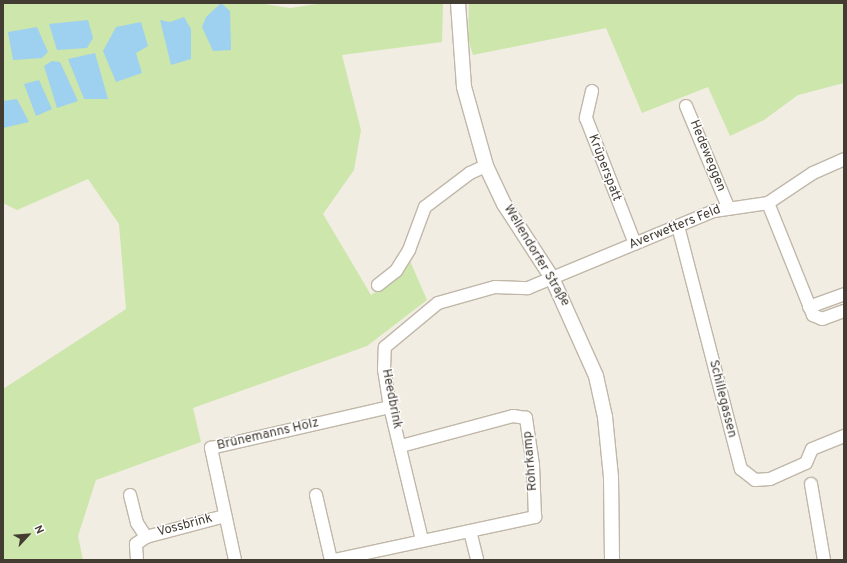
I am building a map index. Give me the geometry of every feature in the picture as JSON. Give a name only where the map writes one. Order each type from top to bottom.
[{"type":"street","name":"Wellendorfer Straße","points":[[458,3],[464,87],[486,166],[504,204],[552,278],[582,338],[596,376],[605,417],[612,560]]},
{"type":"street","name":"Krüperspatt","points":[[592,91],[586,118],[635,244]]},
{"type":"street","name":"Hedeweggen","points":[[686,106],[728,207]]},
{"type":"street","points":[[844,159],[813,173],[768,203],[810,306],[817,318],[844,311]]},
{"type":"street","points":[[378,285],[396,272],[409,250],[425,207],[470,173],[486,166]]},
{"type":"street","name":"Averwetters Feld","points":[[552,278],[728,207],[768,203]]},
{"type":"street","name":"Schillegassen","points":[[678,226],[741,470],[755,480],[770,479],[806,463],[812,449],[844,436]]},
{"type":"street","name":"Heedbrink","points":[[422,540],[401,446],[390,407],[384,370],[385,347],[392,339],[438,303],[495,286],[528,288],[552,278]]},
{"type":"street","points":[[810,306],[844,294]]},
{"type":"street","name":"Brünemanns Holz","points":[[235,560],[211,448],[390,407]]},
{"type":"street","name":"Rohrkamp","points":[[401,446],[512,416],[526,418],[534,465],[535,517],[422,540]]},
{"type":"street","points":[[811,484],[824,560]]},
{"type":"street","points":[[316,494],[330,560]]},
{"type":"street","name":"Vossbrink","points":[[130,495],[137,523],[146,537]]},
{"type":"street","name":"Vossbrink","points":[[137,560],[136,544],[146,537],[225,516]]},
{"type":"street","points":[[470,531],[477,560]]},
{"type":"street","points":[[334,560],[364,557],[422,540]]},
{"type":"green space","points":[[3,3],[258,3],[290,8],[323,3],[443,3],[442,42],[342,55],[361,130],[354,170],[323,214],[371,295],[393,280],[410,261],[427,300],[367,346],[193,408],[201,442],[96,480],[78,536],[83,560],[3,560],[3,389],[126,309],[119,224],[88,179],[17,210],[3,203]]},
{"type":"green space","points":[[469,3],[844,3],[844,83],[798,95],[764,120],[730,136],[708,87],[642,113],[606,28],[473,55],[468,39]]},
{"type":"water","points":[[221,3],[230,11],[231,50],[213,51],[202,27],[206,17]]},
{"type":"water","points":[[184,17],[191,29],[191,59],[171,65],[160,20],[170,22]]},
{"type":"water","points":[[88,20],[93,38],[87,48],[57,50],[49,24]]},
{"type":"water","points":[[141,22],[148,46],[136,53],[142,73],[116,82],[103,51],[116,27]]},
{"type":"water","points":[[37,27],[48,52],[42,58],[13,60],[8,32]]},
{"type":"water","points":[[95,53],[108,99],[84,99],[68,59]]},
{"type":"water","points":[[52,61],[60,62],[78,101],[57,108],[44,66]]},
{"type":"water","points":[[39,80],[52,109],[36,116],[24,84]]},
{"type":"water","points":[[17,99],[29,122],[3,128],[3,101]]}]
